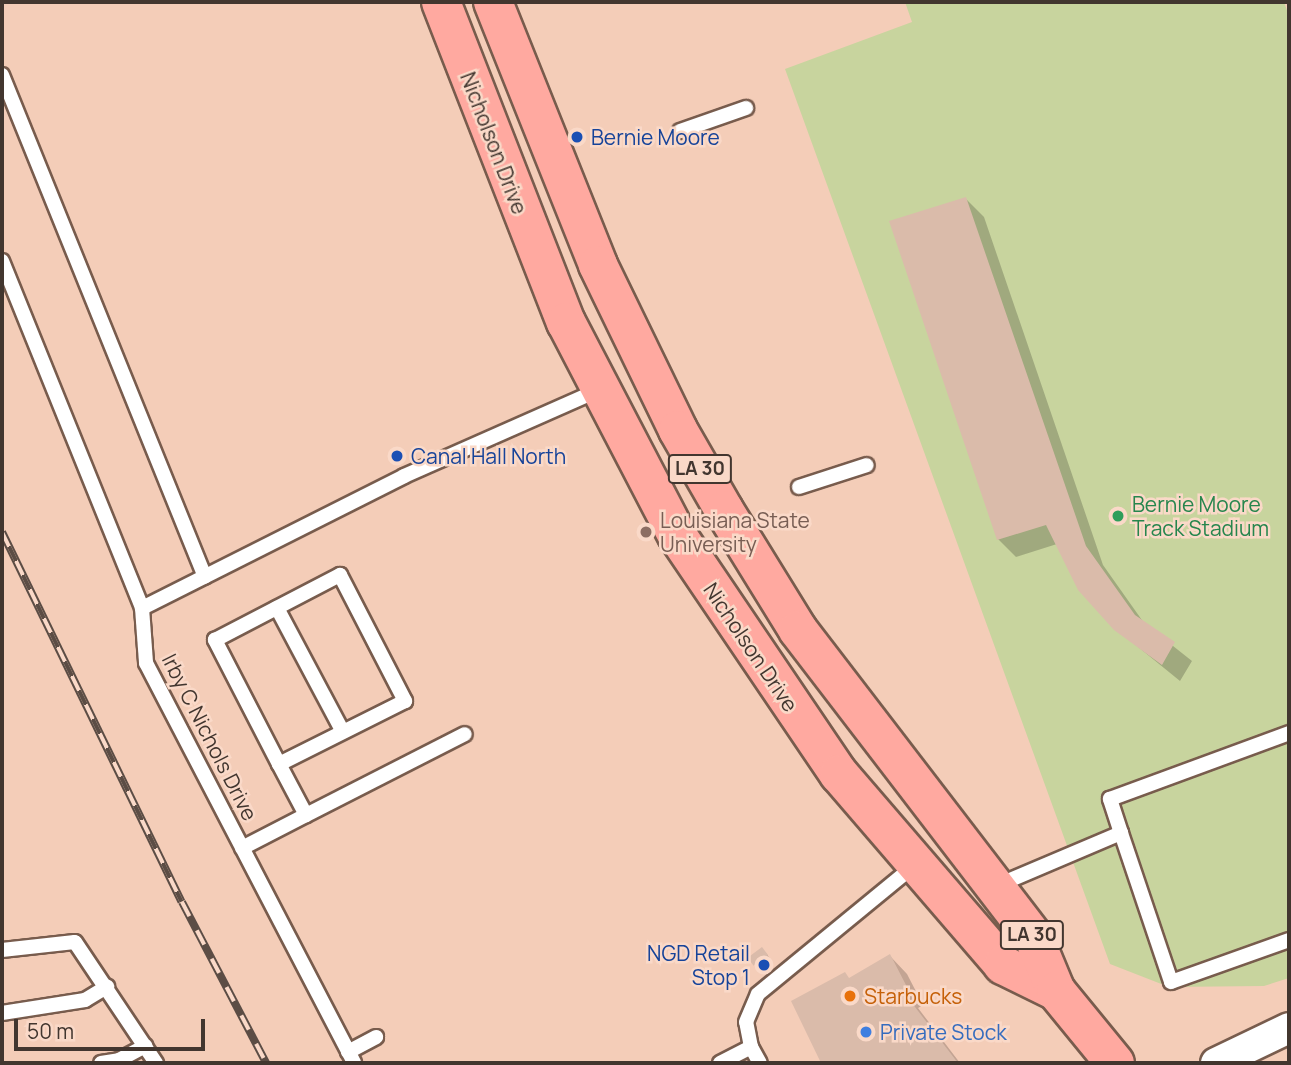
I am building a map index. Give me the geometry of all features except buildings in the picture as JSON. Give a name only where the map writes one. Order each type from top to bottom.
[{"type":"main road","name":"Nicholson Drive","points":[[440,2],[521,212],[599,389],[677,535],[839,774],[1003,965],[1056,991]]},
{"type":"main road","name":"Nicholson Drive","points":[[493,2],[598,265],[666,407],[724,510],[798,630],[895,747],[1034,938],[1056,991],[1115,1063]]},
{"type":"main road","points":[[599,389],[617,382],[637,388],[674,452],[724,510]]},
{"type":"main road","points":[[779,689],[807,698],[851,756],[862,760],[895,747]]},
{"type":"street","points":[[1216,1063],[1289,1028]]},
{"type":"lane","points":[[2,75],[205,577]]},
{"type":"lane","points":[[680,131],[746,108]]},
{"type":"lane","name":"Irby C Nichols Drive","points":[[2,261],[142,608],[146,663],[351,1058]]},
{"type":"lane","points":[[142,608],[404,476],[599,389]]},
{"type":"lane","points":[[799,487],[867,465]]},
{"type":"lane","points":[[279,764],[405,701],[340,575],[215,640],[279,764],[306,815]]},
{"type":"lane","points":[[277,608],[343,732]]},
{"type":"lane","points":[[1289,733],[1110,799],[1171,982],[1289,940]]},
{"type":"lane","points":[[242,848],[465,734]]},
{"type":"lane","points":[[995,886],[1121,833]]},
{"type":"lane","points":[[760,1063],[751,1047],[746,1022],[758,994],[916,864]]},
{"type":"lane","points":[[2,950],[75,942],[156,1063]]},
{"type":"lane","points":[[2,1013],[85,1000],[107,987]]},
{"type":"lane","points":[[351,1058],[376,1037]]},
{"type":"lane","points":[[101,1063],[119,1060],[145,1046]]},
{"type":"lane","points":[[720,1063],[751,1047]]},
{"type":"shaded area","name":"Louisiana State University","points":[[2,2],[1289,2],[1289,1063],[2,1063]]},
{"type":"green space","name":"Bernie Moore Track Stadium","points":[[905,2],[1284,2],[1289,16],[1289,978],[1264,986],[1169,987],[1110,964],[785,69],[912,22]]},
{"type":"railway","points":[[2,532],[182,902],[266,1063]]},
{"type":"place","name":"Bernie Moore","points":[[577,137]]},
{"type":"place","name":"Canal Hall North","points":[[397,456]]},
{"type":"place","name":"Bernie Moore Track Stadium","points":[[1118,516]]},
{"type":"place","name":"Louisiana State University","points":[[646,532]]},
{"type":"place","name":"NGD Retail Stop 1","points":[[764,965]]},
{"type":"place","name":"Starbucks","points":[[850,996]]},
{"type":"place","name":"Private Stock","points":[[866,1032]]}]
